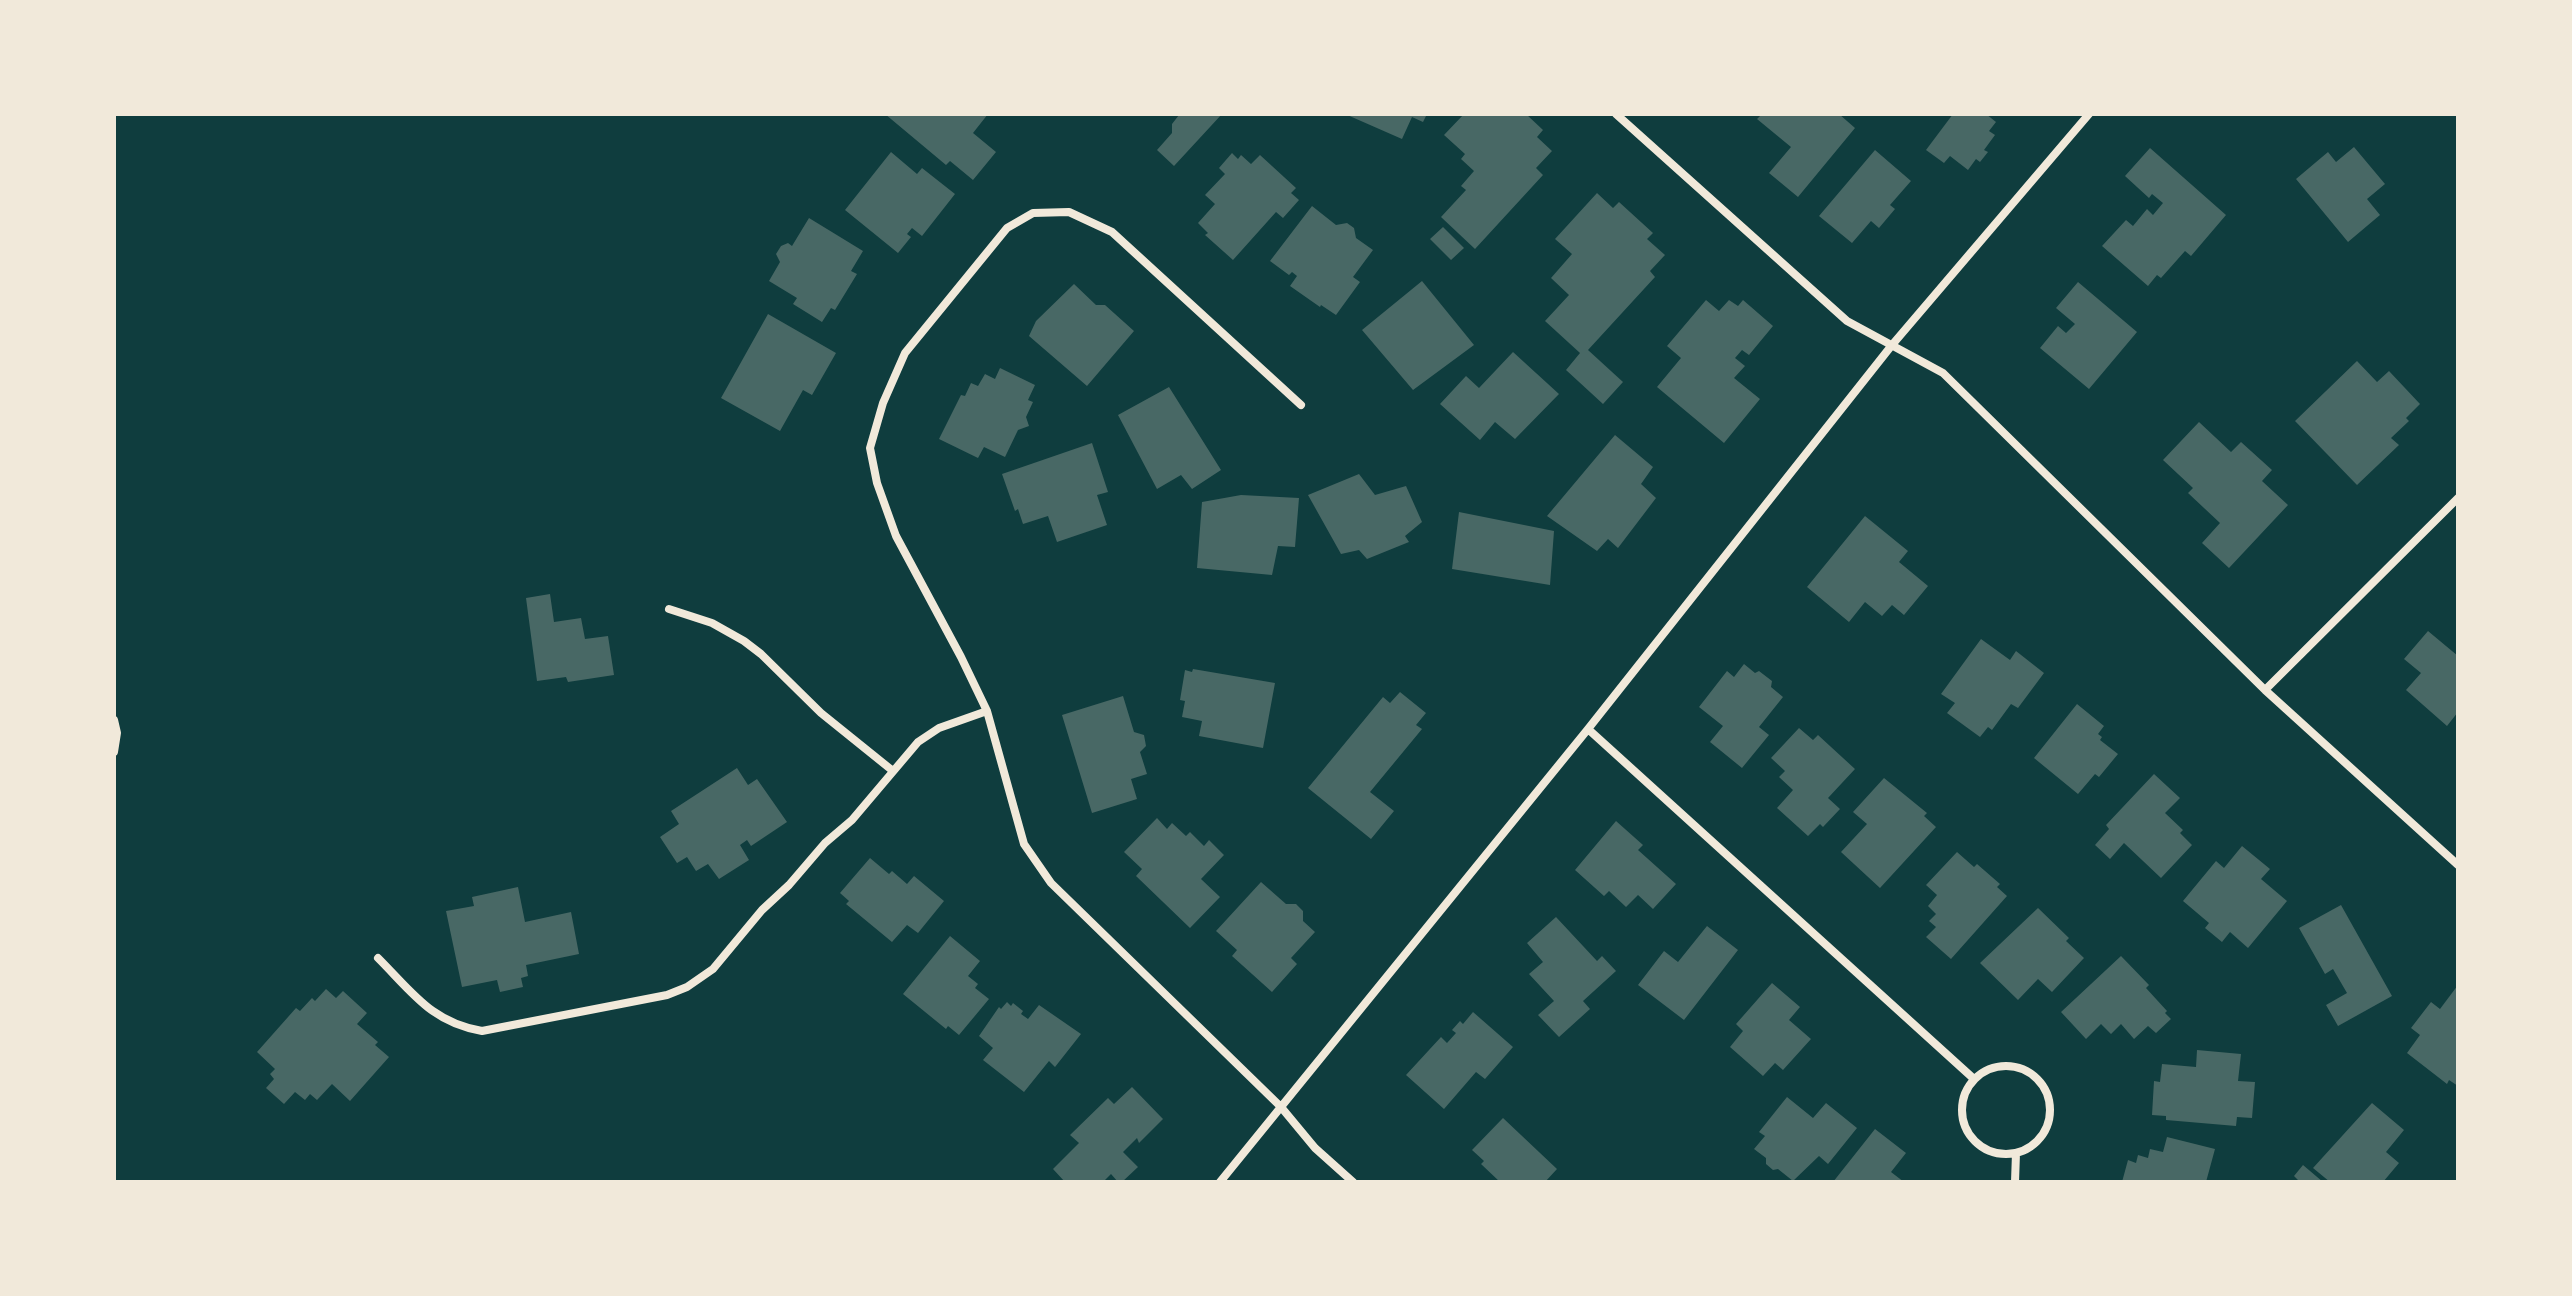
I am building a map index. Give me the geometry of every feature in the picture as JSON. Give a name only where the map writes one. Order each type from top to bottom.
[{"type":"street","points":[[1616,114],[1847,321],[1943,373],[2265,690],[2458,865]]},
{"type":"street","points":[[1220,1182],[1588,729],[1892,345],[2089,114]]},
{"type":"street","points":[[1301,405],[1112,232],[1069,212],[1033,213],[1007,228],[905,353],[883,403],[870,448],[877,483],[896,536],[987,711],[1024,844],[1051,883],[1281,1107],[1315,1148],[1353,1182]]},
{"type":"street","points":[[2265,690],[2458,498]]},
{"type":"street","points":[[669,609],[712,623],[737,636],[761,654],[821,713],[893,771]]},
{"type":"street","points":[[378,958],[434,1014],[458,1027],[482,1031],[687,987],[713,969],[762,910],[789,885],[825,843],[852,820],[918,742],[939,728],[987,711]]},
{"type":"street","points":[[114,720],[117,733],[114,752]]},
{"type":"street","points":[[1588,729],[1974,1079]]},
{"type":"street","points":[[2001,1065],[2030,1073],[2041,1083],[2048,1097],[2050,1112],[2047,1127],[2039,1139],[2016,1153],[2002,1154],[1976,1143],[1967,1132],[1961,1105],[1974,1079],[1986,1070],[2001,1065]]},
{"type":"street","points":[[2015,1182],[2016,1153]]},
{"type":"building","points":[[885,114],[988,114],[973,133],[996,152],[973,180],[950,161],[946,165]]},
{"type":"building","points":[[1222,114],[1174,166],[1157,150],[1172,133],[1172,124],[1179,115]]},
{"type":"building","points":[[1345,114],[1427,114],[1423,122],[1412,117],[1402,139]]},
{"type":"building","points":[[1464,114],[1526,114],[1543,130],[1537,137],[1552,151],[1536,168],[1543,175],[1475,249],[1441,217],[1466,190],[1461,186],[1474,171],[1461,159],[1465,154],[1444,135]]},
{"type":"building","points":[[1762,114],[1839,114],[1855,128],[1798,197],[1769,173],[1791,147],[1757,119]]},
{"type":"building","points":[[1953,114],[1986,114],[1996,122],[1989,131],[1995,135],[1984,150],[1988,152],[1980,162],[1976,159],[1968,170],[1950,156],[1944,163],[1926,150]]},
{"type":"building","points":[[2354,147],[2385,184],[2367,199],[2380,215],[2348,242],[2296,179],[2328,152],[2336,162]]},
{"type":"building","points":[[2150,148],[2226,215],[2191,256],[2185,251],[2161,278],[2157,275],[2148,286],[2102,246],[2126,220],[2133,226],[2147,209],[2153,215],[2163,203],[2152,194],[2149,198],[2125,176]]},
{"type":"building","points":[[1875,150],[1911,181],[1890,205],[1895,209],[1879,228],[1871,221],[1852,243],[1819,216]]},
{"type":"building","points":[[891,152],[917,174],[922,168],[955,194],[922,236],[912,228],[907,234],[911,237],[898,253],[845,210]]},
{"type":"building","points":[[1232,153],[1238,159],[1241,155],[1251,164],[1260,155],[1296,188],[1291,193],[1299,200],[1283,218],[1276,212],[1233,260],[1205,235],[1208,233],[1198,223],[1215,204],[1205,195],[1225,174],[1219,168]]},
{"type":"building","points":[[1597,193],[1613,208],[1619,202],[1653,233],[1647,239],[1665,255],[1650,271],[1655,277],[1588,350],[1623,382],[1603,404],[1566,370],[1580,353],[1545,321],[1569,295],[1551,278],[1572,254],[1555,239]]},
{"type":"building","points":[[1312,206],[1336,225],[1347,223],[1354,228],[1356,238],[1373,250],[1353,277],[1360,282],[1336,315],[1290,286],[1297,276],[1292,272],[1289,275],[1270,261]]},
{"type":"building","points":[[809,218],[863,251],[851,271],[857,274],[835,310],[831,308],[822,322],[793,304],[797,298],[769,281],[780,262],[776,254],[781,246],[788,243],[792,246]]},
{"type":"building","points":[[1443,227],[1464,248],[1451,260],[1430,239]]},
{"type":"building","points":[[1422,281],[1474,345],[1413,390],[1362,330]]},
{"type":"building","points":[[2078,282],[2137,332],[2089,389],[2040,348],[2058,326],[2066,333],[2075,324],[2056,308]]},
{"type":"building","points":[[1074,284],[1096,305],[1105,305],[1134,331],[1087,386],[1029,336],[1036,321]]},
{"type":"building","points":[[1706,300],[1719,311],[1729,300],[1738,306],[1743,300],[1773,326],[1749,355],[1742,350],[1735,358],[1745,366],[1734,378],[1760,399],[1724,443],[1657,387],[1681,358],[1667,346]]},
{"type":"building","points":[[768,314],[836,353],[812,395],[803,390],[780,431],[721,398]]},
{"type":"building","points":[[1513,352],[1559,394],[1515,439],[1495,422],[1480,440],[1440,404],[1466,376],[1479,388]]},
{"type":"building","points":[[2357,361],[2377,382],[2389,371],[2420,404],[2406,418],[2409,421],[2391,438],[2399,445],[2357,485],[2295,421]]},
{"type":"building","points":[[1000,368],[1035,385],[1028,400],[1033,402],[1026,417],[1029,426],[1018,430],[1005,457],[984,447],[978,458],[939,439],[961,395],[965,396],[971,383],[978,386],[985,374],[995,379]]},
{"type":"building","points":[[1169,387],[1221,470],[1192,489],[1181,475],[1157,489],[1118,415]]},
{"type":"building","points":[[2199,422],[2231,452],[2241,442],[2272,470],[2262,481],[2288,505],[2229,568],[2202,543],[2220,523],[2188,493],[2193,488],[2163,460]]},
{"type":"building","points":[[1615,435],[1653,467],[1641,484],[1656,498],[1618,548],[1608,539],[1597,551],[1547,516]]},
{"type":"building","points":[[1092,443],[1108,492],[1097,495],[1107,525],[1057,542],[1048,516],[1023,524],[1002,474]]},
{"type":"building","points":[[1359,474],[1375,495],[1406,486],[1422,522],[1405,536],[1409,542],[1367,559],[1359,550],[1341,554],[1308,495]]},
{"type":"building","points":[[1241,495],[1299,498],[1295,547],[1278,546],[1272,575],[1197,568],[1202,502]]},
{"type":"building","points":[[1459,512],[1554,531],[1550,585],[1452,569]]},
{"type":"building","points":[[1865,516],[1908,551],[1899,562],[1928,586],[1904,615],[1892,605],[1882,616],[1865,602],[1849,622],[1807,587]]},
{"type":"building","points":[[550,594],[554,622],[581,618],[585,639],[608,636],[614,675],[568,682],[566,677],[537,681],[526,598]]},
{"type":"building","points":[[2428,631],[2458,656],[2458,712],[2447,726],[2406,690],[2421,673],[2404,659]]},
{"type":"building","points":[[1981,639],[2010,660],[2016,651],[2044,673],[2018,708],[2011,704],[1992,730],[1988,727],[1980,737],[1947,713],[1955,703],[1941,694]]},
{"type":"building","points":[[1744,664],[1772,681],[1771,687],[1783,697],[1759,727],[1769,735],[1742,768],[1710,742],[1723,726],[1699,707],[1727,671],[1734,677]]},
{"type":"building","points":[[1193,669],[1275,683],[1263,748],[1199,736],[1202,721],[1182,717],[1185,701],[1180,700],[1185,670],[1192,672]]},
{"type":"building","points":[[1400,692],[1426,713],[1416,725],[1422,729],[1370,792],[1394,811],[1371,839],[1308,788],[1383,697],[1390,703]]},
{"type":"building","points":[[1123,696],[1134,732],[1144,735],[1146,746],[1140,752],[1147,774],[1131,779],[1137,799],[1092,813],[1062,715]]},
{"type":"building","points":[[2077,704],[2104,726],[2098,734],[2102,737],[2100,740],[2118,754],[2099,777],[2095,774],[2078,794],[2034,758]]},
{"type":"building","points":[[1799,728],[1813,740],[1818,735],[1855,769],[1828,798],[1840,809],[1823,827],[1820,824],[1808,836],[1777,808],[1793,790],[1779,777],[1785,771],[1771,758]]},
{"type":"building","points":[[737,768],[748,785],[757,779],[787,822],[751,846],[747,840],[740,845],[749,860],[719,879],[708,864],[696,871],[687,857],[677,863],[660,837],[679,824],[671,811]]},
{"type":"building","points":[[2154,774],[2180,798],[2165,813],[2183,830],[2180,833],[2192,845],[2161,878],[2124,843],[2110,859],[2095,845],[2109,829],[2106,825]]},
{"type":"building","points":[[1884,778],[1927,813],[1924,816],[1936,827],[1880,888],[1841,852],[1867,824],[1853,812]]},
{"type":"building","points":[[1157,818],[1167,829],[1172,823],[1186,836],[1190,832],[1204,846],[1209,840],[1224,855],[1201,879],[1220,897],[1190,928],[1136,876],[1142,869],[1124,852]]},
{"type":"building","points":[[1616,821],[1643,845],[1638,850],[1676,884],[1653,909],[1638,895],[1626,907],[1609,891],[1604,896],[1575,870]]},
{"type":"building","points":[[2242,846],[2270,869],[2261,879],[2287,901],[2248,948],[2230,932],[2222,942],[2205,928],[2209,923],[2183,901],[2216,861],[2224,868]]},
{"type":"building","points":[[1957,852],[2000,884],[1997,887],[2007,896],[1951,959],[1926,937],[1936,927],[1929,921],[1936,914],[1928,906],[1937,895],[1926,885]]},
{"type":"building","points":[[870,858],[907,884],[914,876],[944,901],[918,933],[907,925],[892,942],[846,904],[849,901],[840,893]]},
{"type":"building","points":[[1261,882],[1286,904],[1296,904],[1303,911],[1303,921],[1315,932],[1291,958],[1297,964],[1272,992],[1232,956],[1237,950],[1216,931]]},
{"type":"building","points":[[518,887],[525,922],[571,912],[579,954],[526,965],[528,976],[521,978],[523,987],[500,992],[497,980],[462,987],[446,911],[474,906],[472,897]]},
{"type":"building","points":[[2341,905],[2392,996],[2338,1026],[2326,1005],[2347,993],[2333,969],[2325,974],[2299,928]]},
{"type":"building","points":[[2038,908],[2069,938],[2066,941],[2084,958],[2052,992],[2038,979],[2018,1000],[1980,963]]},
{"type":"building","points":[[1556,917],[1597,961],[1602,956],[1616,971],[1583,1001],[1590,1009],[1559,1037],[1538,1015],[1554,1001],[1529,974],[1543,962],[1527,943]]},
{"type":"building","points":[[1707,926],[1738,950],[1684,1020],[1638,985],[1664,951],[1678,962]]},
{"type":"building","points":[[950,936],[980,961],[968,976],[978,984],[975,988],[989,999],[959,1035],[948,1026],[946,1029],[903,994]]},
{"type":"building","points":[[2121,956],[2149,985],[2146,988],[2171,1019],[2156,1033],[2148,1026],[2134,1039],[2121,1024],[2111,1034],[2101,1024],[2086,1039],[2061,1012]]},
{"type":"building","points":[[1772,983],[1800,1007],[1789,1020],[1811,1039],[1783,1070],[1775,1063],[1763,1076],[1730,1047],[1743,1031],[1736,1024]]},
{"type":"building","points":[[2458,985],[2458,1086],[2449,1080],[2447,1084],[2407,1053],[2420,1035],[2411,1028],[2431,1002],[2440,1009]]},
{"type":"building","points":[[326,989],[336,998],[343,991],[367,1013],[357,1024],[378,1042],[375,1045],[389,1057],[350,1101],[332,1084],[317,1100],[310,1094],[305,1100],[295,1092],[284,1104],[266,1088],[274,1079],[270,1074],[275,1069],[257,1052],[296,1008],[300,1011]]},
{"type":"building","points":[[1007,1002],[1023,1011],[1021,1014],[1028,1019],[1039,1005],[1081,1034],[1055,1067],[1049,1061],[1024,1092],[983,1060],[993,1048],[979,1036],[999,1007],[1001,1009]]},
{"type":"building","points":[[1473,1012],[1513,1047],[1485,1079],[1476,1072],[1444,1109],[1406,1075],[1441,1037],[1447,1043],[1456,1033],[1452,1030],[1460,1021],[1463,1024]]},
{"type":"building","points":[[2197,1050],[2241,1054],[2238,1081],[2255,1082],[2252,1118],[2237,1117],[2236,1126],[2166,1120],[2166,1116],[2152,1115],[2154,1081],[2160,1082],[2162,1064],[2196,1067]]},
{"type":"building","points":[[1132,1087],[1163,1119],[1139,1143],[1137,1138],[1123,1152],[1138,1167],[1122,1182],[1111,1174],[1103,1182],[1065,1182],[1053,1169],[1079,1143],[1070,1135],[1108,1098],[1114,1104]]},
{"type":"building","points":[[1787,1097],[1813,1118],[1826,1103],[1857,1128],[1828,1164],[1819,1156],[1793,1181],[1778,1169],[1773,1170],[1766,1164],[1766,1158],[1754,1149],[1765,1136],[1759,1132]]},
{"type":"building","points":[[2372,1103],[2404,1130],[2386,1152],[2399,1163],[2383,1182],[2330,1182],[2313,1168]]},
{"type":"building","points":[[1503,1118],[1557,1169],[1545,1182],[1500,1182],[1481,1164],[1484,1161],[1472,1150]]},
{"type":"building","points":[[1875,1129],[1906,1153],[1891,1172],[1904,1182],[1833,1182]]},
{"type":"building","points":[[2167,1137],[2215,1149],[2206,1182],[2122,1182],[2128,1160],[2136,1163],[2138,1155],[2148,1158],[2150,1149],[2163,1152]]},
{"type":"building","points":[[2303,1165],[2323,1182],[2300,1182],[2294,1176]]}]
